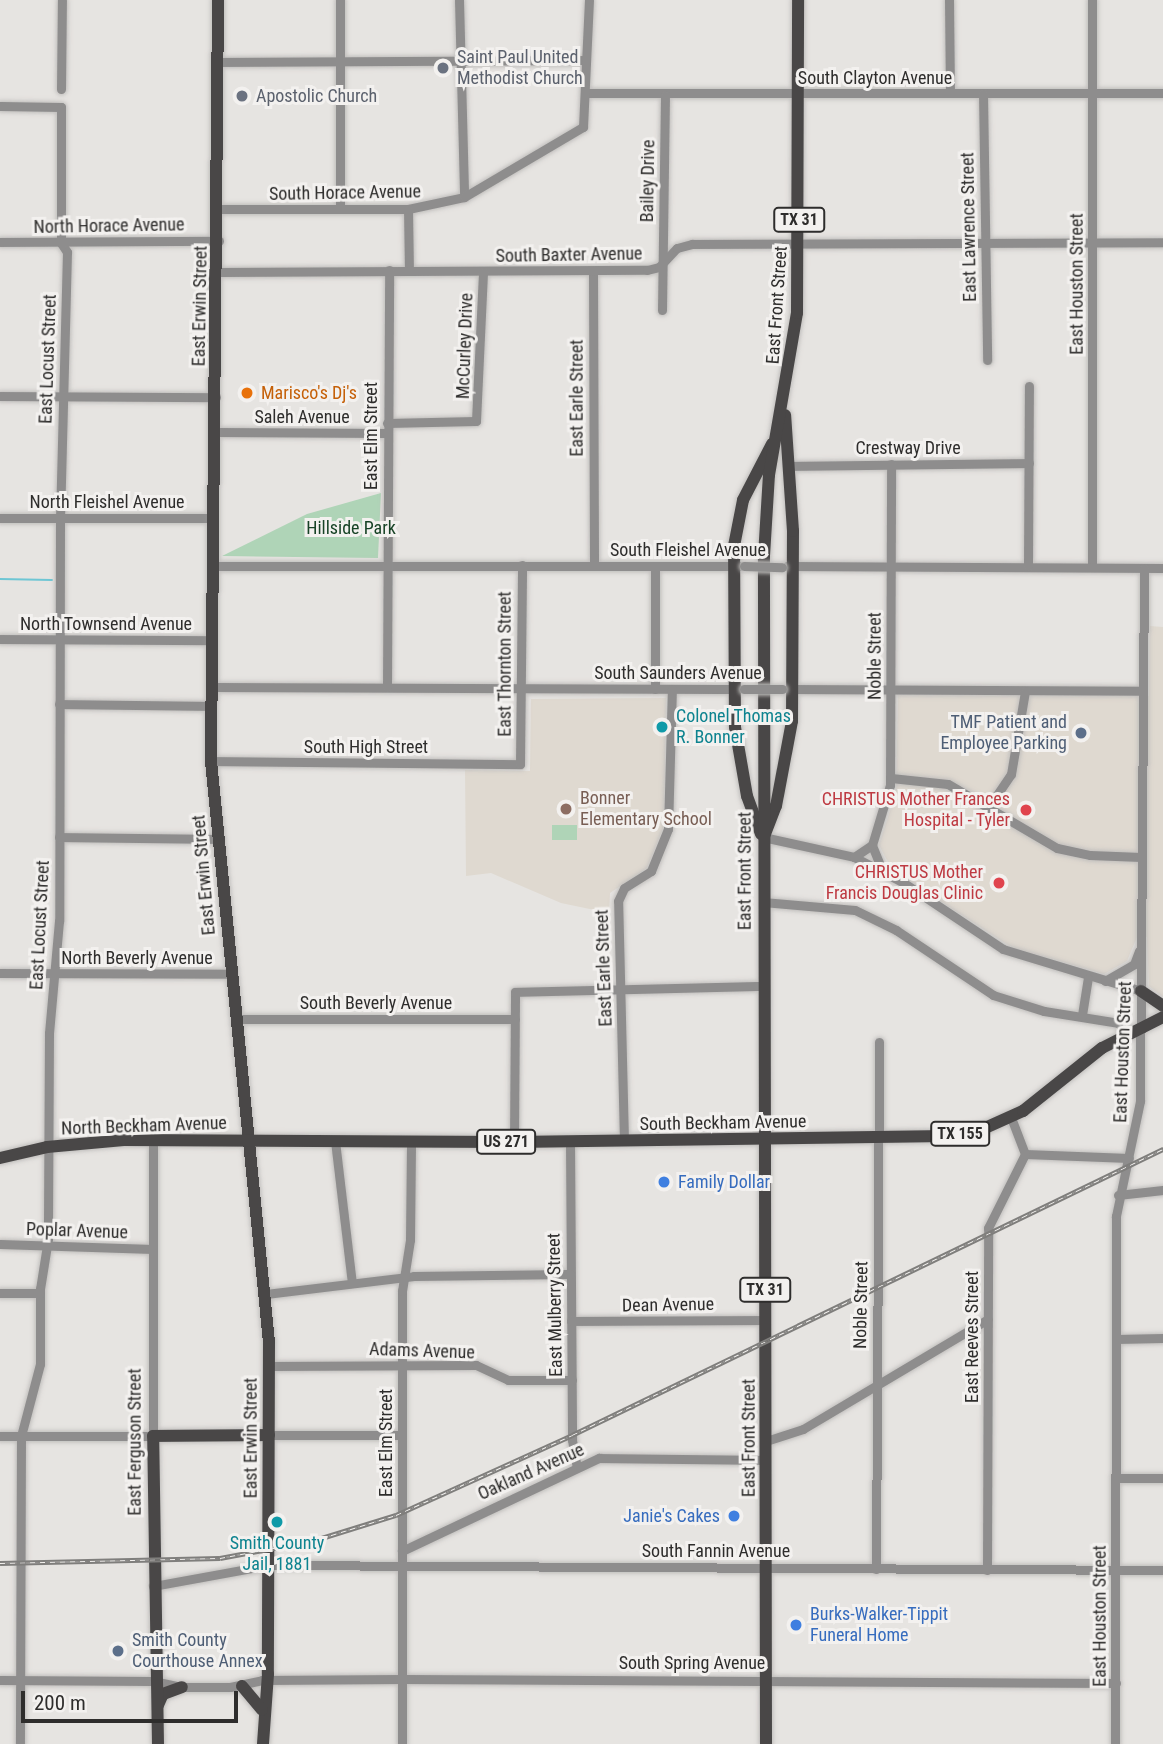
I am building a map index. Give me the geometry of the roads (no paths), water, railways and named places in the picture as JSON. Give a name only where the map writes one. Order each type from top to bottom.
[{"type":"main road","name":"East Erwin Street","points":[[218,0],[220,209],[211,761],[266,1294],[269,1366],[269,1565],[268,1680],[263,1714],[263,1744]]},
{"type":"main road","name":"East Front Street","points":[[766,1744],[762,986],[764,556],[775,439],[797,313],[798,0]]},
{"type":"main road","points":[[763,837],[776,806],[790,744],[786,384]]},
{"type":"main road","points":[[763,837],[745,784],[739,689],[739,514],[775,439]]},
{"type":"main road","points":[[1141,991],[1163,1006]]},
{"type":"main road","name":"South Beckham Avenue","points":[[248,1140],[514,1142],[880,1139],[954,1135],[1011,1117],[1125,1034],[1163,1017]]},
{"type":"main road","name":"North Beckham Avenue","points":[[0,1157],[47,1147],[153,1139],[248,1140]]},
{"type":"main road","points":[[153,1436],[269,1435]]},
{"type":"main road","name":"East Ferguson Street","points":[[153,1436],[153,1681],[158,1705],[158,1744]]},
{"type":"main road","points":[[242,1686],[260,1702],[263,1714]]},
{"type":"main road","points":[[158,1705],[163,1694],[182,1687]]},
{"type":"street","points":[[61,89],[62,0]]},
{"type":"street","points":[[340,0],[341,209]]},
{"type":"street","points":[[459,0],[464,197]]},
{"type":"street","points":[[586,93],[589,0]]},
{"type":"street","points":[[949,0],[950,93]]},
{"type":"street","name":"East Houston Street","points":[[1092,0],[1092,567]]},
{"type":"street","points":[[219,62],[586,60]]},
{"type":"street","name":"South Clayton Avenue","points":[[586,93],[1163,93]]},
{"type":"street","name":"South Horace Avenue","points":[[220,209],[408,209],[464,197],[583,127],[586,93]]},
{"type":"street","name":"East Lawrence Street","points":[[983,93],[986,360]]},
{"type":"street","name":"Bailey Drive","points":[[663,310],[666,95]]},
{"type":"street","name":"East Locust Street","points":[[0,106],[61,107],[61,243],[67,252],[60,518],[59,837],[47,1147],[48,1248],[40,1293],[39,1373],[20,1436],[20,1744]]},
{"type":"street","points":[[408,209],[409,271]]},
{"type":"street","name":"North Horace Avenue","points":[[0,242],[219,241]]},
{"type":"street","name":"South Baxter Avenue","points":[[219,272],[651,270],[662,264],[672,252],[688,245],[799,242],[1163,242]]},
{"type":"street","name":"East Elm Street","points":[[387,687],[389,270]]},
{"type":"street","name":"East Earle Street","points":[[593,271],[594,566]]},
{"type":"street","name":"McCurley Drive","points":[[476,421],[483,272]]},
{"type":"street","points":[[1028,566],[1029,386]]},
{"type":"street","points":[[0,396],[216,397]]},
{"type":"street","name":"Saleh Avenue","points":[[216,432],[387,428],[476,421]]},
{"type":"street","name":"Crestway Drive","points":[[788,466],[1029,463]]},
{"type":"street","name":"Noble Street","points":[[872,845],[891,778],[891,464]]},
{"type":"street","name":"North Fleishel Avenue","points":[[0,518],[214,518]]},
{"type":"street","name":"East Thornton Street","points":[[520,764],[522,565]]},
{"type":"street","name":"South Fleishel Avenue","points":[[213,566],[1163,568]]},
{"type":"street","points":[[655,689],[656,566]]},
{"type":"street","name":"East Houston Street","points":[[1115,1744],[1118,1195],[1140,1111],[1144,568]]},
{"type":"street","name":"North Townsend Avenue","points":[[0,639],[213,640]]},
{"type":"street","name":"South Saunders Avenue","points":[[212,687],[1143,691]]},
{"type":"street","name":"East Earle Street","points":[[624,1141],[619,896],[651,872],[670,821],[672,689]]},
{"type":"street","points":[[988,808],[1011,774],[1025,691]]},
{"type":"street","points":[[59,704],[212,706]]},
{"type":"street","name":"South High Street","points":[[211,761],[520,764]]},
{"type":"street","points":[[891,778],[939,781],[1057,848],[1101,857],[1141,857]]},
{"type":"street","points":[[59,837],[218,839]]},
{"type":"street","points":[[763,837],[854,857],[882,870],[984,939],[1029,960],[1141,991]]},
{"type":"street","points":[[854,857],[872,845],[882,870]]},
{"type":"street","points":[[763,902],[855,910],[896,930],[993,995],[1032,1009],[1119,1023],[1125,1034]]},
{"type":"street","points":[[1105,982],[1133,964],[1140,947]]},
{"type":"street","name":"North Beverly Avenue","points":[[0,974],[232,974]]},
{"type":"street","points":[[1082,1015],[1088,978]]},
{"type":"street","points":[[514,1142],[515,992],[762,986]]},
{"type":"street","name":"South Beverly Avenue","points":[[237,1019],[515,1019]]},
{"type":"street","name":"Noble Street","points":[[876,1569],[879,1042]]},
{"type":"street","points":[[1011,1117],[1025,1154],[1129,1158]]},
{"type":"street","name":"East Ferguson Street","points":[[153,1139],[153,1436]]},
{"type":"street","points":[[335,1141],[352,1283]]},
{"type":"street","name":"East Mulberry Street","points":[[570,1141],[572,1380],[577,1468]]},
{"type":"street","name":"East Elm Street","points":[[402,1744],[403,1277],[410,1240],[411,1142]]},
{"type":"street","name":"East Reeves Street","points":[[987,1570],[989,1222],[1025,1154]]},
{"type":"street","points":[[1118,1195],[1163,1190]]},
{"type":"street","name":"Poplar Avenue","points":[[0,1244],[48,1248],[153,1250]]},
{"type":"street","points":[[266,1294],[403,1277],[570,1274]]},
{"type":"street","points":[[0,1293],[40,1293]]},
{"type":"street","points":[[766,1441],[803,1429],[988,1319]]},
{"type":"street","name":"Dean Avenue","points":[[571,1321],[765,1320]]},
{"type":"street","points":[[1116,1339],[1163,1338]]},
{"type":"street","name":"Adams Avenue","points":[[269,1366],[477,1364],[508,1380],[572,1380]]},
{"type":"street","points":[[269,1435],[402,1435]]},
{"type":"street","points":[[0,1436],[153,1436]]},
{"type":"street","name":"Oakland Avenue","points":[[402,1551],[577,1468],[608,1457],[766,1460]]},
{"type":"street","points":[[1116,1478],[1163,1478]]},
{"type":"street","name":"South Fannin Avenue","points":[[153,1586],[269,1565],[1163,1570]]},
{"type":"street","name":"South Spring Avenue","points":[[0,1680],[153,1681],[182,1687],[242,1686],[268,1680],[402,1679],[1116,1683]]},
{"type":"waterway","points":[[0,579],[52,580]]},
{"type":"railway","points":[[0,1563],[220,1558],[312,1541],[396,1515],[572,1435],[1163,1149]]},
{"type":"place","name":"Saint Paul United Methodist Church","points":[[443,68]]},
{"type":"place","name":"Apostolic Church","points":[[242,96]]},
{"type":"place","name":"Marisco's Dj's","points":[[247,393]]},
{"type":"place","name":"Colonel Thomas R. Bonner","points":[[662,727]]},
{"type":"place","name":"TMF Patient and Employee Parking","points":[[1081,733]]},
{"type":"place","name":"Bonner Elementary School","points":[[566,809]]},
{"type":"place","name":"CHRISTUS Mother Frances Hospital - Tyler","points":[[1026,810]]},
{"type":"place","name":"CHRISTUS Mother Francis Douglas Clinic","points":[[999,883]]},
{"type":"place","name":"Family Dollar","points":[[664,1182]]},
{"type":"place","name":"Janie's Cakes","points":[[734,1516]]},
{"type":"place","name":"Smith County Jail, 1881","points":[[277,1522]]},
{"type":"place","name":"Burks-Walker-Tippit Funeral Home","points":[[796,1625]]},
{"type":"place","name":"Smith County Courthouse Annex","points":[[118,1651]]},
{"type":"park label","name":"Hillside Park","points":[[351,528]]}]
